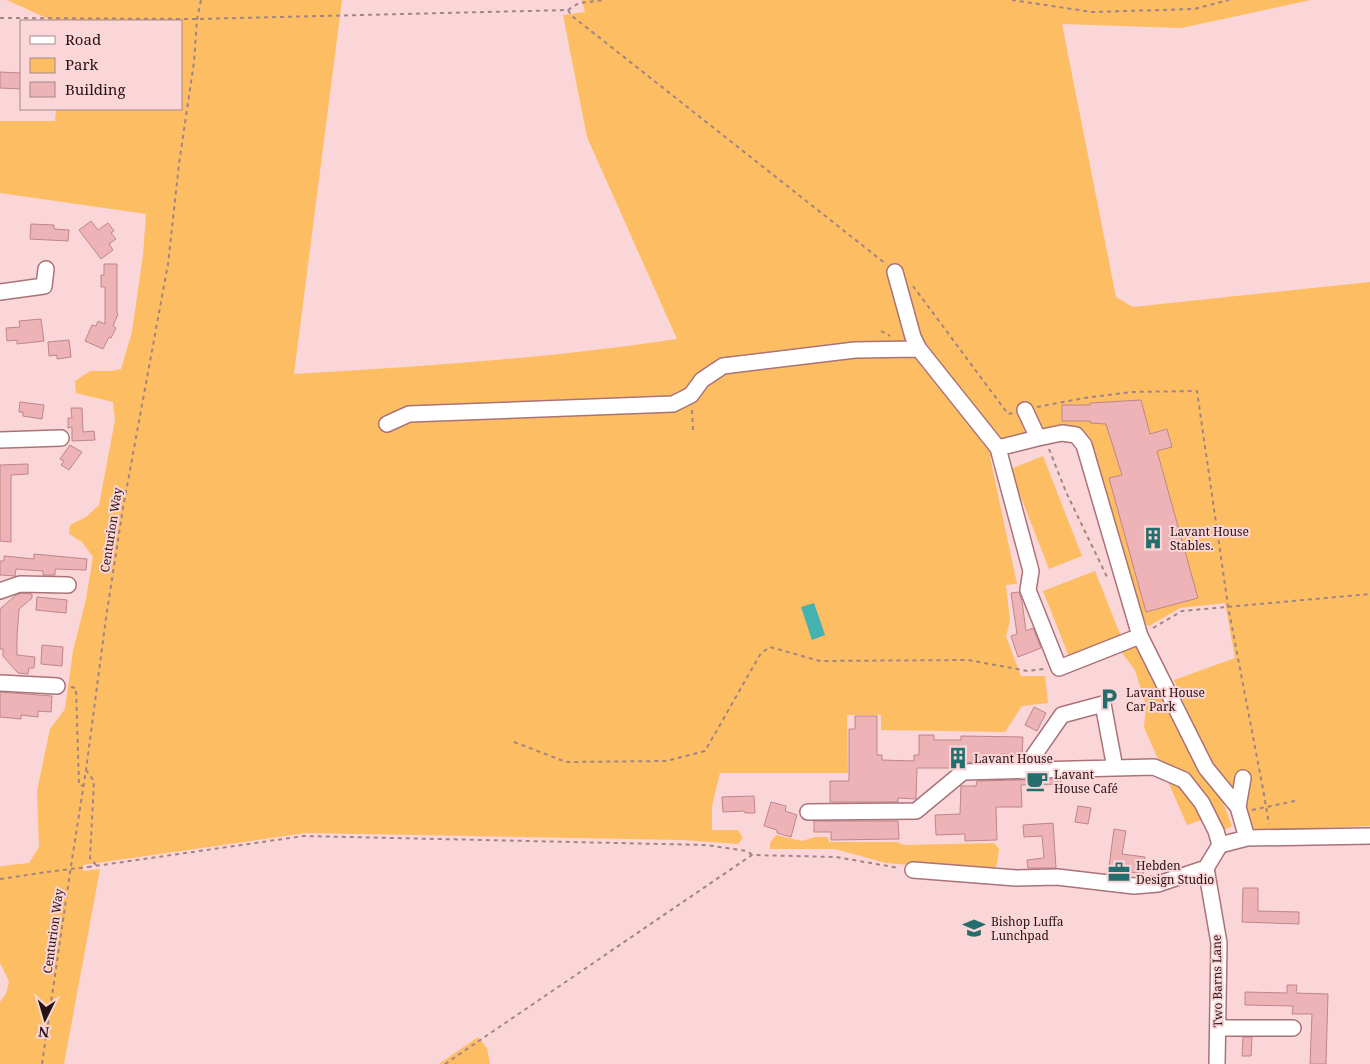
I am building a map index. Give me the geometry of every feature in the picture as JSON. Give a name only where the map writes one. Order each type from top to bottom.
[{"type":"street","points":[[0,292],[44,286],[46,269]]},
{"type":"street","points":[[895,272],[912,337],[919,349],[998,448],[1031,571],[1028,590],[1059,668],[1140,636]]},
{"type":"street","points":[[387,424],[408,414],[673,404],[691,396],[702,380],[723,366],[855,350],[919,349]]},
{"type":"street","points":[[1025,410],[1041,438]]},
{"type":"street","points":[[998,448],[1062,433],[1076,435],[1084,445],[1140,636],[1206,768],[1239,809]]},
{"type":"street","points":[[0,440],[61,438]]},
{"type":"street","points":[[0,591],[20,584],[68,585]]},
{"type":"street","points":[[0,683],[57,686]]},
{"type":"street","points":[[1023,771],[1062,715],[1103,704],[1115,768]]},
{"type":"street","points":[[808,812],[916,811],[963,772],[1154,767],[1184,780],[1202,802],[1216,831],[1220,845]]},
{"type":"street","points":[[1243,778],[1239,809],[1246,838]]},
{"type":"street","points":[[914,870],[1016,878],[1057,877],[1134,886],[1158,884],[1206,868],[1220,845],[1246,838],[1370,836]]},
{"type":"street","name":"Two Barns Lane","points":[[1206,868],[1219,943],[1217,1064]]},
{"type":"street","points":[[1218,1028],[1293,1028]]},
{"type":"path","name":"Centurion Way","points":[[42,1064],[84,786],[120,526],[168,264],[179,164],[194,62],[197,19],[201,0]]},
{"type":"path","points":[[0,18],[197,19],[568,10],[578,1],[603,0]]},
{"type":"path","points":[[1012,0],[1092,12],[1194,9],[1229,0]]},
{"type":"path","points":[[568,10],[572,16],[916,289],[1008,414],[1084,398],[1131,392],[1197,390],[1228,606],[1271,837]]},
{"type":"path","points":[[691,396],[693,430]]},
{"type":"path","points":[[1041,438],[1109,580]]},
{"type":"path","points":[[1140,636],[1182,611],[1370,594]]},
{"type":"path","points":[[514,742],[566,762],[666,761],[705,751],[761,653],[770,648],[820,661],[968,660],[1028,671],[1059,668]]},
{"type":"path","points":[[57,686],[76,688],[79,785],[84,786]]},
{"type":"path","points":[[86,770],[94,781],[90,858],[96,865]]},
{"type":"path","points":[[1239,809],[1266,807],[1295,801]]},
{"type":"path","points":[[0,879],[304,836],[706,845],[747,851],[752,855]]},
{"type":"path","points":[[445,1064],[752,855],[836,857],[885,867],[914,870]]},
{"type":"green space","points":[[7,0],[342,0],[294,374],[486,361],[582,352],[677,339],[587,137],[563,15],[585,12],[582,0],[1311,0],[1181,28],[1062,24],[1116,297],[1133,307],[1370,282],[1370,826],[1238,831],[1174,680],[1235,658],[1225,603],[1180,608],[1149,626],[1139,620],[1086,436],[990,457],[1017,584],[1006,585],[1010,621],[1006,636],[1021,676],[1045,676],[1048,703],[1022,706],[1005,732],[881,730],[881,715],[847,715],[848,773],[720,773],[712,806],[712,830],[738,830],[743,838],[738,844],[683,840],[306,833],[83,865],[83,871],[100,869],[64,1064],[0,1064],[0,1002],[6,994],[9,981],[0,963],[0,868],[1,866],[29,863],[39,847],[37,791],[50,729],[65,709],[73,651],[86,599],[93,557],[82,542],[69,534],[70,525],[86,517],[99,505],[115,420],[113,402],[76,393],[75,381],[90,371],[121,369],[132,332],[143,255],[146,214],[0,193],[0,121],[55,121],[56,110],[182,110],[182,20],[51,20]]},
{"type":"green space","points":[[1043,456],[1082,556],[1049,569],[1010,469]]},
{"type":"green space","points":[[1095,571],[1122,639],[1070,659],[1043,591]]},
{"type":"green space","points":[[1138,642],[1202,773],[1222,800],[1232,826],[1222,831],[1204,819],[1187,825],[1144,727],[1146,706],[1135,670],[1119,649]]},
{"type":"green space","points":[[776,835],[802,841],[815,837],[828,837],[829,842],[897,842],[904,845],[994,843],[999,849],[997,864],[993,872],[886,863],[835,849],[770,849],[770,843]]},
{"type":"green space","points":[[478,1037],[487,1048],[490,1064],[439,1064]]},
{"type":"water","points":[[814,603],[825,635],[812,640],[801,607]]},
{"type":"building","points":[[0,72],[20,73],[20,89],[0,88]]},
{"type":"building","points":[[91,221],[98,230],[108,223],[114,231],[111,233],[116,239],[109,244],[113,250],[101,259],[79,230]]},
{"type":"building","points":[[31,224],[54,225],[54,229],[69,230],[68,241],[30,239]]},
{"type":"building","points":[[104,264],[117,264],[118,314],[113,326],[116,328],[103,349],[85,341],[92,325],[96,326],[98,321],[105,324],[105,287],[101,287],[101,275],[104,275]]},
{"type":"building","points":[[41,319],[44,341],[17,344],[17,340],[7,341],[6,328],[20,327],[19,321]]},
{"type":"building","points":[[69,340],[71,357],[57,359],[57,355],[49,356],[48,342]]},
{"type":"building","name":"Lavant House Stables.","points":[[1141,400],[1150,434],[1167,429],[1172,447],[1157,451],[1198,598],[1146,612],[1109,478],[1122,475],[1106,424],[1090,423],[1090,421],[1062,421],[1062,405],[1090,405],[1090,403]]},
{"type":"building","points":[[20,402],[44,405],[42,419],[23,416],[23,412],[19,412]]},
{"type":"building","points":[[71,408],[82,408],[83,432],[94,431],[95,440],[72,441],[72,427],[68,428],[68,418],[72,418]]},
{"type":"building","points":[[70,445],[82,452],[69,470],[61,465],[64,461],[60,459]]},
{"type":"building","points":[[28,464],[28,474],[11,475],[11,542],[0,541],[0,465]]},
{"type":"building","points":[[34,554],[87,559],[86,570],[55,569],[55,575],[43,575],[43,571],[16,569],[15,576],[0,575],[0,561],[4,561],[4,556],[34,559]]},
{"type":"building","points":[[1019,592],[1026,631],[1033,628],[1041,648],[1018,657],[1011,636],[1017,634],[1011,593]]},
{"type":"building","points":[[22,593],[32,594],[32,598],[19,609],[17,636],[17,655],[35,657],[34,668],[29,668],[28,674],[18,673],[3,656],[3,649],[0,649],[0,609],[16,595]]},
{"type":"building","points":[[37,597],[67,600],[66,613],[36,610]]},
{"type":"building","points":[[42,645],[63,647],[62,666],[41,664]]},
{"type":"building","points":[[0,692],[52,696],[51,712],[38,711],[38,717],[21,715],[21,719],[0,717]]},
{"type":"building","points":[[1034,707],[1046,713],[1037,731],[1025,725]]},
{"type":"building","name":"Lavant House","points":[[855,716],[877,716],[877,755],[882,755],[882,760],[914,761],[914,755],[919,755],[919,735],[934,735],[934,740],[961,740],[961,736],[1023,737],[1022,755],[1001,754],[1001,762],[963,763],[953,768],[917,768],[916,799],[898,798],[898,802],[830,802],[830,781],[849,781],[849,729],[855,729]]},
{"type":"building","points":[[1061,779],[1061,784],[1021,785],[1022,807],[996,807],[997,840],[965,841],[965,834],[936,835],[935,815],[960,814],[961,786],[976,786],[977,781]]},
{"type":"building","points":[[754,796],[755,813],[745,813],[744,811],[723,812],[722,797]]},
{"type":"building","points":[[771,802],[786,806],[785,811],[797,815],[791,837],[777,833],[777,830],[764,826]]},
{"type":"building","points":[[1078,806],[1091,808],[1088,824],[1075,822]]},
{"type":"building","points":[[814,821],[898,821],[899,839],[831,840],[831,832],[814,832]]},
{"type":"building","points":[[1053,823],[1056,868],[1028,868],[1027,860],[1044,858],[1042,836],[1024,837],[1023,825]]},
{"type":"building","points":[[1114,829],[1126,831],[1122,854],[1145,857],[1143,874],[1129,872],[1128,876],[1108,874]]},
{"type":"building","points":[[1243,888],[1258,888],[1258,911],[1299,912],[1299,924],[1242,922]]},
{"type":"building","points":[[1287,985],[1297,985],[1296,993],[1328,994],[1326,1064],[1310,1064],[1312,1014],[1292,1014],[1293,1006],[1245,1005],[1245,992],[1287,993]]},
{"type":"building","points":[[1243,1037],[1252,1037],[1251,1056],[1242,1056]]},
{"type":"place","name":"Lavant House Stables.","points":[[1153,538]]},
{"type":"place","name":"Lavant House Car Park","points":[[1109,699]]},
{"type":"place","name":"Lavant House","points":[[958,758]]},
{"type":"place","name":"Lavant House Café","points":[[1037,781]]},
{"type":"place","name":"Hebden Design Studio","points":[[1119,872]]},
{"type":"place","name":"Bishop Luffa Lunchpad","points":[[974,928]]}]
